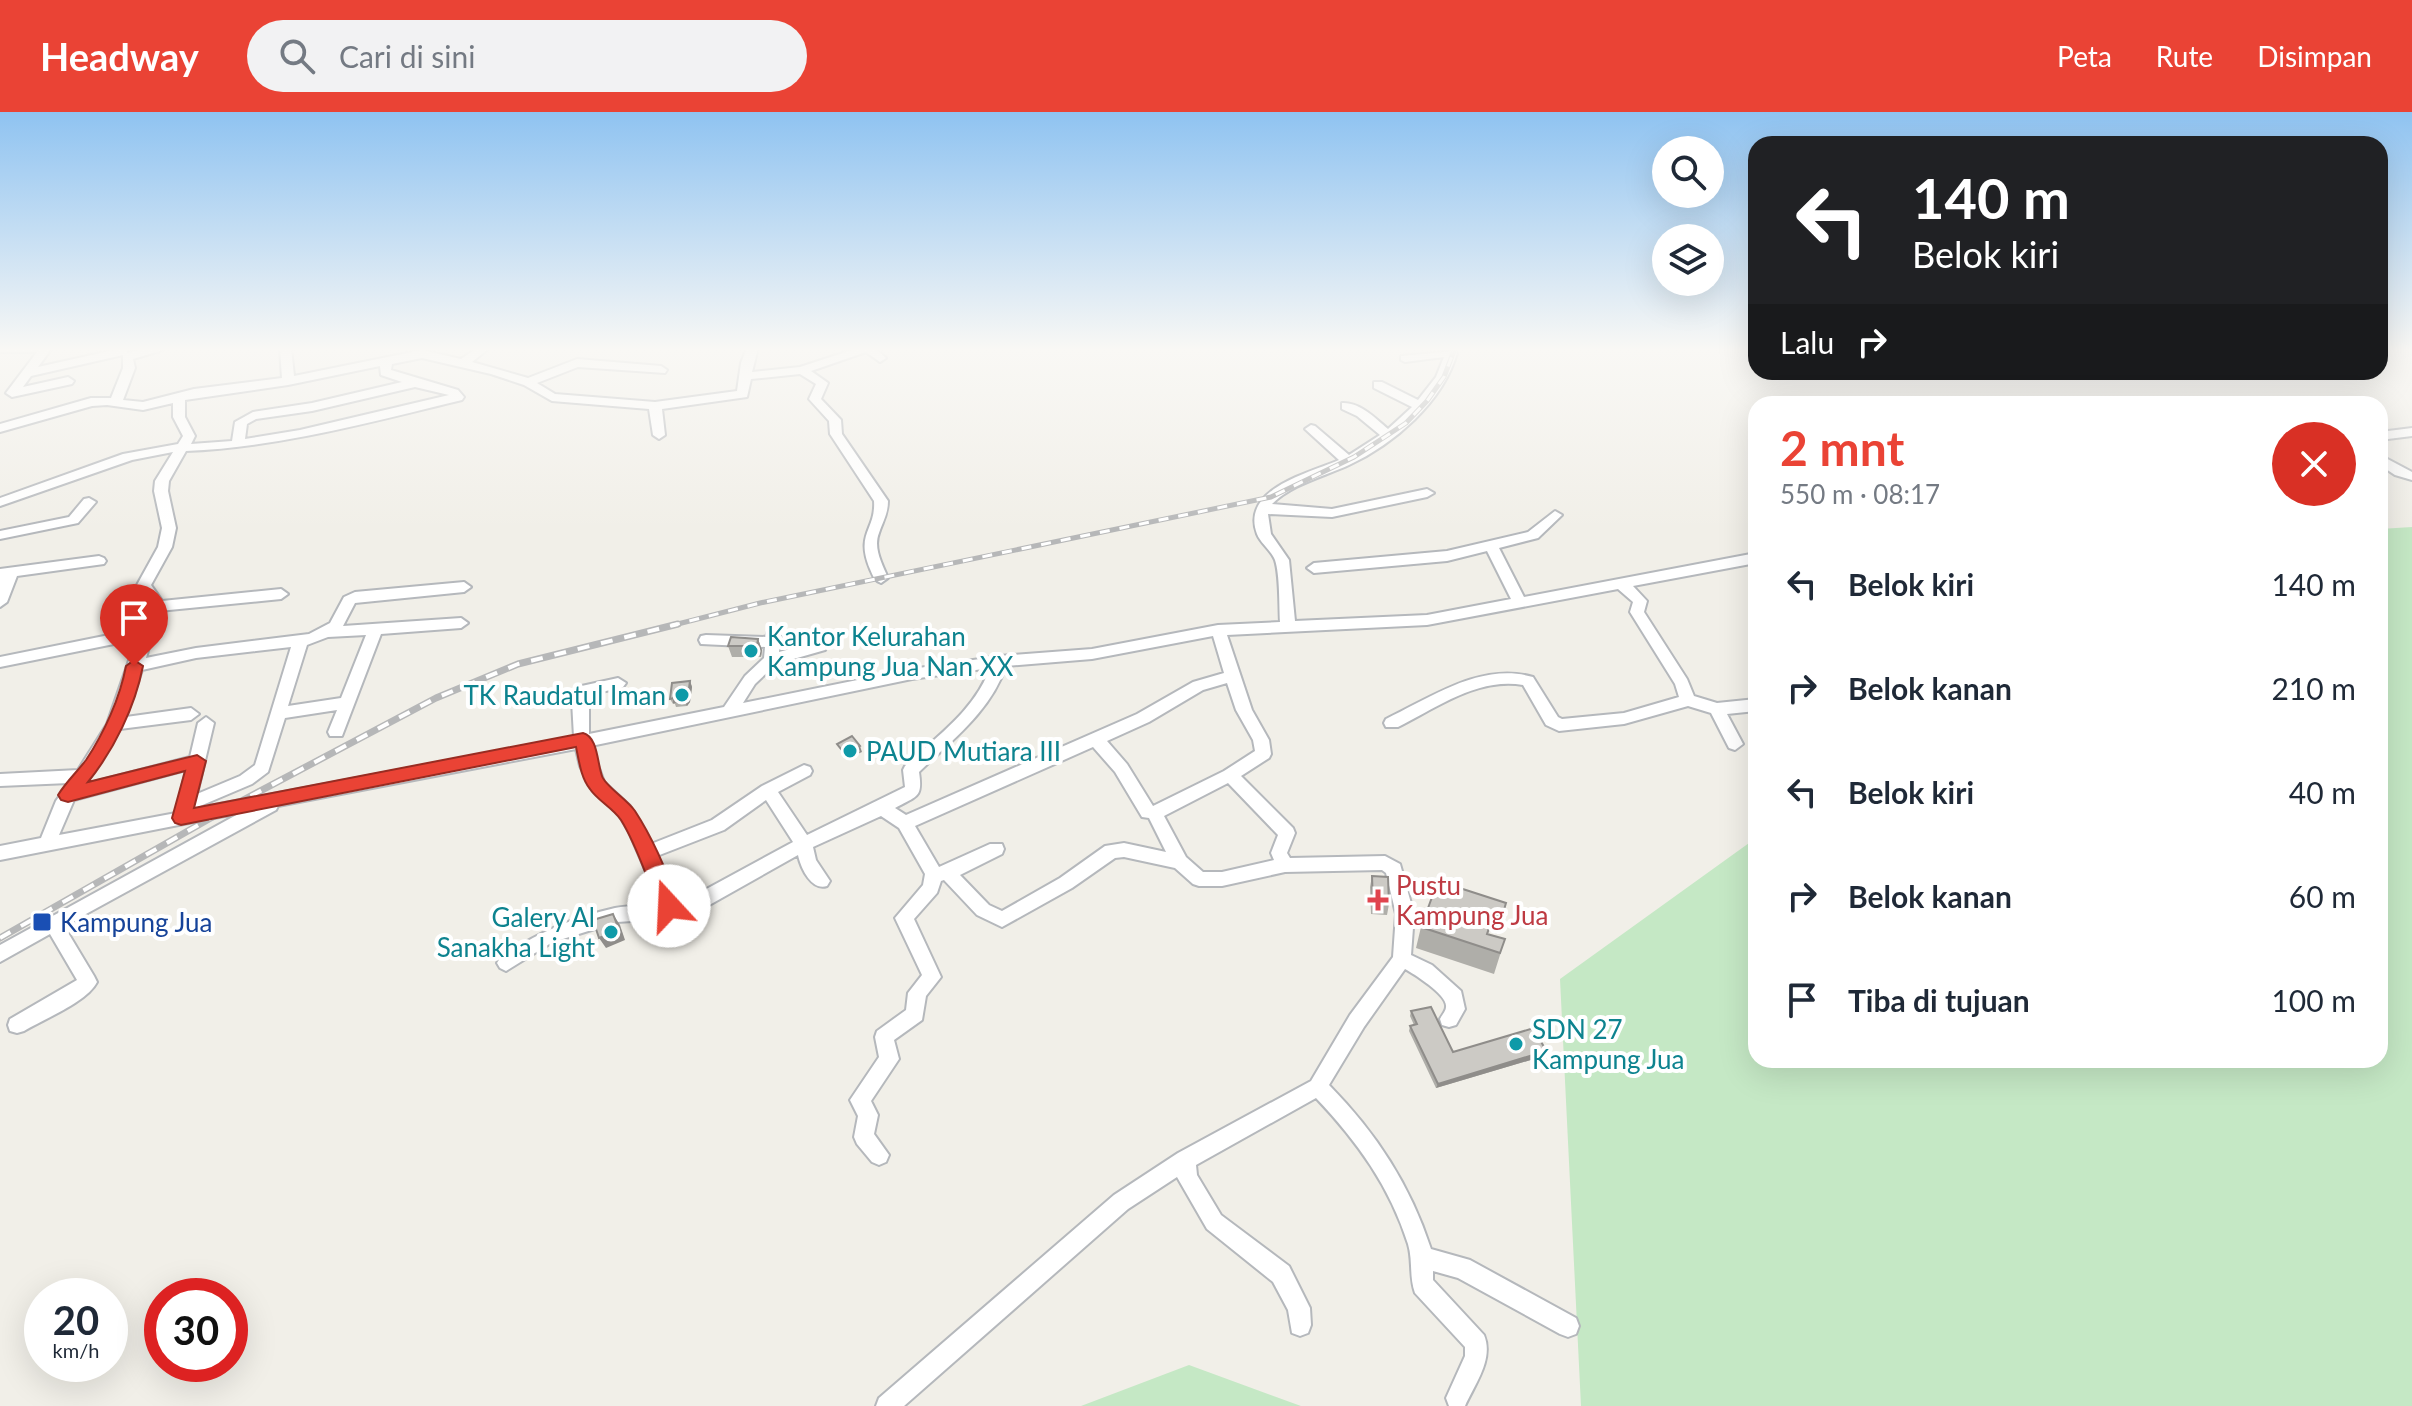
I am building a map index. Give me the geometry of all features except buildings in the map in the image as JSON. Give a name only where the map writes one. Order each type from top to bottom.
[{"type":"street","points":[[0,428],[69,408]]},
{"type":"street","points":[[47,844],[68,795],[92,764],[115,724],[131,683],[155,600],[144,585],[165,547],[169,528],[161,487],[168,467],[184,446],[189,431],[179,417],[179,408]]},
{"type":"street","points":[[238,443],[240,425],[247,417],[303,408]]},
{"type":"street","points":[[0,502],[130,457],[184,446],[238,443],[313,431],[409,408]]},
{"type":"street","points":[[655,408],[659,435]]},
{"type":"street","points":[[824,408],[835,420],[836,434],[881,501],[881,512],[870,540],[874,563],[881,578]]},
{"type":"street","points":[[1351,408],[1388,435]]},
{"type":"street","points":[[1288,626],[1282,560],[1264,534],[1260,520],[1266,503],[1278,491],[1348,461],[1388,435],[1417,408]]},
{"type":"street","points":[[1311,429],[1348,461]]},
{"type":"street","points":[[2388,435],[2412,432]]},
{"type":"street","points":[[2388,464],[2412,476]]},
{"type":"street","points":[[1265,510],[1332,513],[1427,493]]},
{"type":"street","points":[[0,535],[73,520],[89,502]]},
{"type":"street","points":[[1314,568],[1415,561],[1491,545],[1533,535],[1555,515]]},
{"type":"street","points":[[1491,545],[1520,602]]},
{"type":"street","points":[[0,853],[184,811],[286,797],[901,676],[1000,661],[1092,654],[1218,630],[1394,623],[1748,560]]},
{"type":"street","points":[[0,602],[6,574],[99,561]]},
{"type":"street","points":[[1622,584],[1640,601],[1637,612],[1682,683],[1687,700]]},
{"type":"street","points":[[329,632],[336,626],[349,600],[355,597],[464,587]]},
{"type":"street","points":[[154,607],[281,594]]},
{"type":"street","points":[[134,666],[196,653],[300,642],[329,632],[461,623]]},
{"type":"street","points":[[336,732],[375,629]]},
{"type":"street","points":[[1095,738],[1121,768],[1148,812],[1158,812],[1230,775],[1263,754],[1264,748],[1231,676],[1218,630]]},
{"type":"street","points":[[0,662],[114,639],[143,637]]},
{"type":"street","points":[[706,640],[774,637],[771,660]]},
{"type":"street","points":[[184,811],[255,774],[266,761],[300,642]]},
{"type":"street","points":[[729,712],[750,680],[771,660],[820,646]]},
{"type":"street","points":[[618,683],[582,691],[578,719],[597,786],[620,804],[648,852],[674,914],[804,844],[914,790],[911,770],[971,717],[996,675],[1000,661]]},
{"type":"street","points":[[905,823],[1143,718],[1198,686],[1231,676]]},
{"type":"street","points":[[1392,723],[1452,692],[1505,678],[1528,681],[1552,721],[1559,725],[1622,717],[1668,708],[1687,700],[1717,709],[1748,706]]},
{"type":"street","points":[[278,713],[347,703]]},
{"type":"street","points":[[1717,709],[1735,744]]},
{"type":"street","points":[[115,724],[191,714]]},
{"type":"street","points":[[184,811],[206,723]]},
{"type":"street","points":[[68,795],[197,761]]},
{"type":"street","points":[[648,852],[718,825],[768,790],[804,771]]},
{"type":"street","points":[[1230,775],[1287,833],[1279,853],[1285,865]]},
{"type":"street","points":[[0,780],[82,776]]},
{"type":"street","points":[[768,790],[804,844],[808,862],[821,881]]},
{"type":"street","points":[[0,954],[286,797]]},
{"type":"street","points":[[882,808],[905,823],[941,874],[983,910],[1002,920],[1066,883],[1111,851],[1124,850],[1180,862]]},
{"type":"street","points":[[887,1406],[1111,1210],[1185,1160],[1318,1087],[1357,1021],[1402,959],[1405,914],[1396,874],[1390,865],[1285,865],[1209,880],[1194,876],[1180,862],[1156,816],[1158,812]]},
{"type":"street","points":[[879,1155],[864,1137],[868,1115],[860,1100],[889,1059],[884,1037],[915,1014],[917,993],[932,977],[904,918],[941,874],[996,849]]},
{"type":"street","points":[[506,963],[545,938],[563,931],[617,915],[648,913],[669,906]]},
{"type":"street","points":[[17,1025],[88,982],[53,923]]},
{"type":"street","points":[[1402,959],[1426,971],[1454,997],[1456,1009],[1449,1019]]},
{"type":"street","points":[[1318,1087],[1376,1150],[1398,1190],[1424,1258],[1422,1277],[1427,1292],[1476,1343],[1476,1357],[1457,1398]]},
{"type":"street","points":[[1185,1160],[1187,1178],[1214,1222],[1281,1274],[1299,1308],[1300,1325]]},
{"type":"street","points":[[1424,1258],[1462,1268],[1568,1326]]},
{"type":"green space","points":[[2412,527],[2412,1406],[1581,1406],[1560,979],[1748,844],[1748,1068],[2388,1068],[2388,528]]},
{"type":"green space","points":[[1189,1365],[1301,1406],[1081,1406]]},
{"type":"railway","points":[[670,626],[760,603],[1271,497],[1354,457],[1406,423],[1420,408]]},
{"type":"railway","points":[[670,626],[678,624]]},
{"type":"railway","points":[[0,938],[230,807],[436,698],[518,664],[670,626]]},
{"type":"place","name":"Kantor Kelurahan Kampung Jua Nan XX","points":[[751,651]]},
{"type":"place","name":"TK Raudatul Iman","points":[[682,695]]},
{"type":"place","name":"PAUD Mutiara III","points":[[850,751]]},
{"type":"place","name":"Pustu Kampung Jua","points":[[1378,900]]},
{"type":"place","name":"Kampung Jua","points":[[42,922]]},
{"type":"place","name":"Galery Al Sanakha Light","points":[[611,932]]},
{"type":"place","name":"SDN 27 Kampung Jua","points":[[1516,1044]]},
{"type":"route","points":[[134,666],[131,683],[115,724],[92,764],[68,795],[197,761],[181,818],[583,739],[597,786],[613,797],[628,816],[660,878],[669,906]]}]
